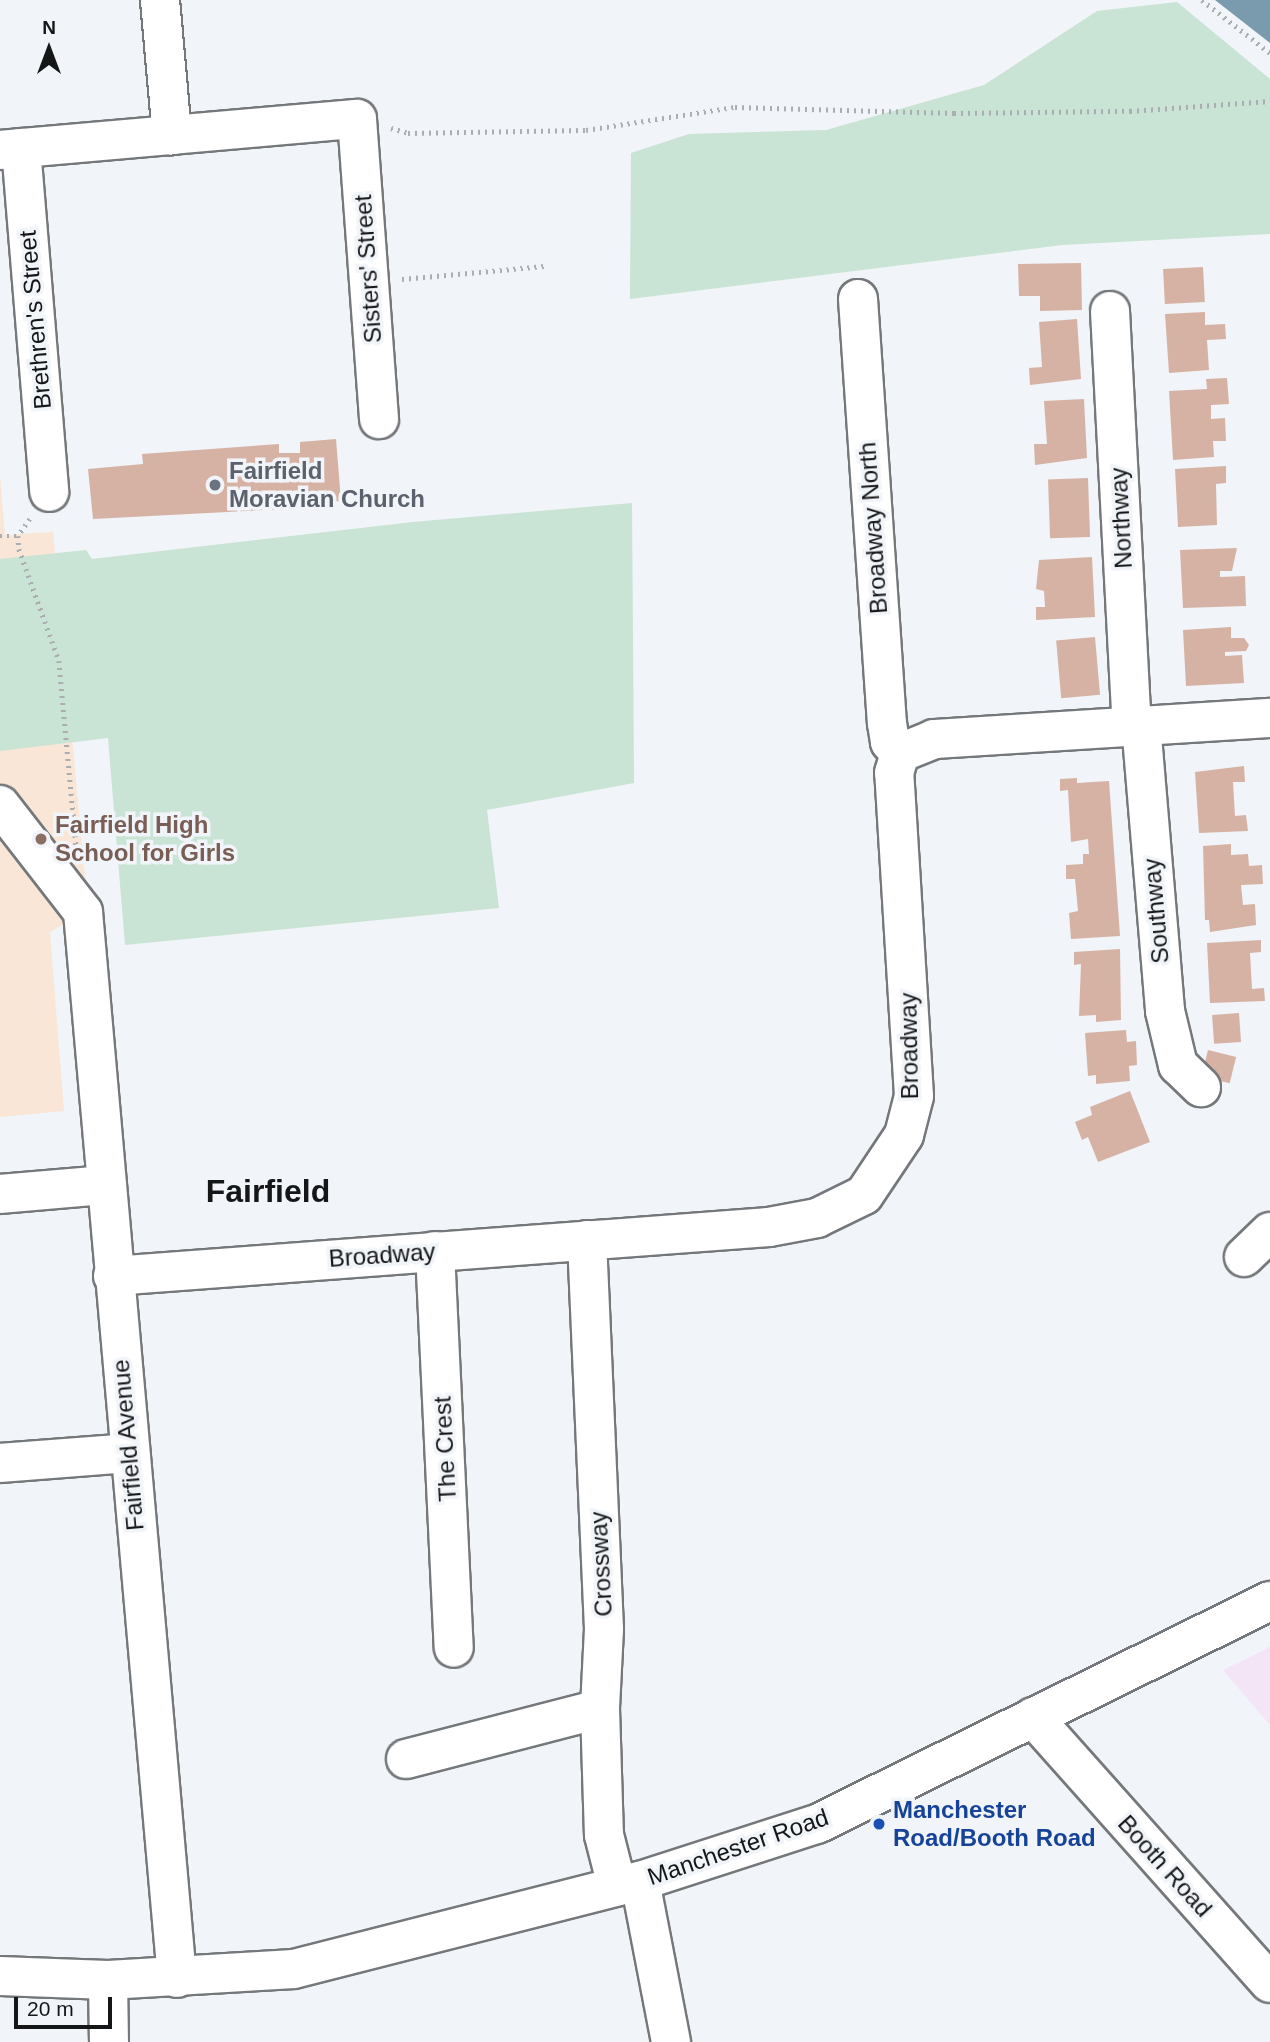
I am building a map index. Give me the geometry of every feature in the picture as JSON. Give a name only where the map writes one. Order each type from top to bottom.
[{"type":"main road","points":[[160,0],[172,135]]},
{"type":"main road","points":[[11,149],[357,119]]},
{"type":"main road","name":"Sisters' Street","points":[[357,119],[379,419]]},
{"type":"main road","name":"Brethren's Street","points":[[11,149],[49,492]]},
{"type":"main road","name":"Broadway North","points":[[858,299],[887,723],[890,742],[900,753]]},
{"type":"main road","name":"Northway","points":[[1110,311],[1136,724]]},
{"type":"main road","points":[[900,753],[934,739],[1136,724],[1270,718]]},
{"type":"main road","name":"Southway","points":[[1136,724],[1165,1012],[1178,1066],[1201,1087]]},
{"type":"main road","name":"Broadway","points":[[113,1276],[769,1227],[817,1218],[864,1195],[904,1135],[914,1096],[894,773],[900,753]]},
{"type":"main road","name":"Fairfield Avenue","points":[[7,822],[83,912],[177,1978]]},
{"type":"main road","points":[[0,1194],[105,1185]]},
{"type":"main road","name":"Crossway","points":[[587,1240],[604,1629],[600,1709],[604,1835],[629,1884],[671,2042]]},
{"type":"main road","name":"The Crest","points":[[435,1251],[454,1648]]},
{"type":"main road","points":[[0,1463],[129,1453]]},
{"type":"main road","name":"Manchester Road","points":[[0,1976],[108,1980],[294,1969],[629,1884],[817,1824],[1270,1601]]},
{"type":"main road","points":[[406,1759],[600,1709]]},
{"type":"main road","name":"Booth Road","points":[[1033,1717],[1270,1983]]},
{"type":"main road","points":[[108,1980],[109,2042]]},
{"type":"path","points":[[1202,0],[1270,53]]},
{"type":"path","points":[[357,119],[408,133],[586,130],[735,107],[1008,112],[1270,102]]},
{"type":"path","points":[[368,282],[544,266]]},
{"type":"path","points":[[18,536],[49,492]]},
{"type":"path","points":[[0,536],[18,536]]},
{"type":"path","points":[[18,536],[58,661],[78,859]]},
{"type":"shaded area","name":"Fairfield High School for Girls","points":[[0,475],[5,535],[53,532],[89,921],[68,922],[50,932],[64,1111],[0,1117]]},
{"type":"shaded area","points":[[1270,1647],[1270,1725],[1223,1670]]},
{"type":"green space","points":[[1177,2],[1270,79],[1270,234],[1062,245],[630,299],[631,153],[689,134],[826,130],[984,85],[1097,11]]},
{"type":"green space","points":[[632,503],[634,783],[487,810],[499,908],[125,945],[108,738],[0,751],[0,559],[86,550],[92,559],[413,522]]},
{"type":"water","points":[[1215,0],[1270,0],[1270,43]]},
{"type":"building","points":[[1081,263],[1082,310],[1040,311],[1040,296],[1019,296],[1018,264]]},
{"type":"building","points":[[1203,267],[1205,302],[1165,304],[1163,269]]},
{"type":"building","points":[[1205,312],[1205,325],[1225,324],[1226,339],[1207,340],[1209,370],[1169,373],[1165,314]]},
{"type":"building","points":[[1077,319],[1081,379],[1030,385],[1029,368],[1042,367],[1039,322]]},
{"type":"building","points":[[1227,378],[1229,404],[1211,405],[1211,419],[1225,418],[1226,441],[1213,441],[1214,457],[1173,460],[1169,391],[1207,389],[1206,379]]},
{"type":"building","points":[[1084,399],[1087,458],[1035,465],[1034,444],[1047,444],[1044,401]]},
{"type":"building","name":"Fairfield Moravian Church","points":[[336,439],[341,501],[284,505],[284,509],[93,519],[88,469],[143,464],[142,454],[279,444],[279,453],[300,453],[300,442]]},
{"type":"building","points":[[1226,466],[1226,483],[1216,484],[1217,525],[1178,527],[1175,469]]},
{"type":"building","points":[[1088,478],[1090,537],[1050,538],[1048,479]]},
{"type":"building","points":[[1237,548],[1232,571],[1220,571],[1220,577],[1245,576],[1246,606],[1183,608],[1180,550]]},
{"type":"building","points":[[1092,557],[1095,617],[1036,620],[1036,607],[1045,607],[1044,591],[1036,589],[1039,560]]},
{"type":"building","points":[[1231,627],[1231,638],[1244,638],[1249,645],[1246,651],[1225,652],[1225,656],[1242,655],[1244,683],[1186,686],[1183,630]]},
{"type":"building","points":[[1095,637],[1100,695],[1061,698],[1056,640]]},
{"type":"building","points":[[1244,766],[1245,782],[1233,782],[1235,816],[1246,815],[1248,831],[1199,833],[1195,772]]},
{"type":"building","points":[[1077,778],[1077,783],[1109,781],[1120,936],[1071,939],[1069,913],[1078,911],[1075,879],[1066,879],[1066,865],[1083,864],[1083,854],[1089,854],[1088,839],[1071,842],[1068,790],[1060,791],[1060,779]]},
{"type":"building","points":[[1231,844],[1231,855],[1248,854],[1249,866],[1262,865],[1263,884],[1241,885],[1243,905],[1255,904],[1256,925],[1210,932],[1209,920],[1205,920],[1203,846]]},
{"type":"building","points":[[1261,940],[1261,952],[1250,953],[1252,989],[1264,988],[1265,1001],[1210,1003],[1207,943]]},
{"type":"building","points":[[1120,949],[1121,1020],[1096,1022],[1096,1015],[1079,1016],[1081,964],[1074,965],[1074,952]]},
{"type":"building","points":[[1239,1013],[1241,1042],[1214,1044],[1212,1015]]},
{"type":"building","points":[[1126,1030],[1127,1042],[1136,1041],[1137,1065],[1129,1066],[1130,1081],[1096,1084],[1096,1075],[1088,1076],[1085,1033]]},
{"type":"building","points":[[1208,1050],[1236,1057],[1230,1083],[1201,1076]]},
{"type":"building","points":[[1130,1091],[1150,1142],[1098,1162],[1088,1137],[1082,1140],[1075,1122],[1092,1115],[1090,1107]]},
{"type":"place","name":"Fairfield Moravian Church","points":[[215,485]]},
{"type":"place","name":"Fairfield High School for Girls","points":[[41,839]]},
{"type":"place","name":"Manchester Road/Booth Road","points":[[879,1824]]},
{"type":"district","name":"Fairfield","points":[[268,1191]]}]
